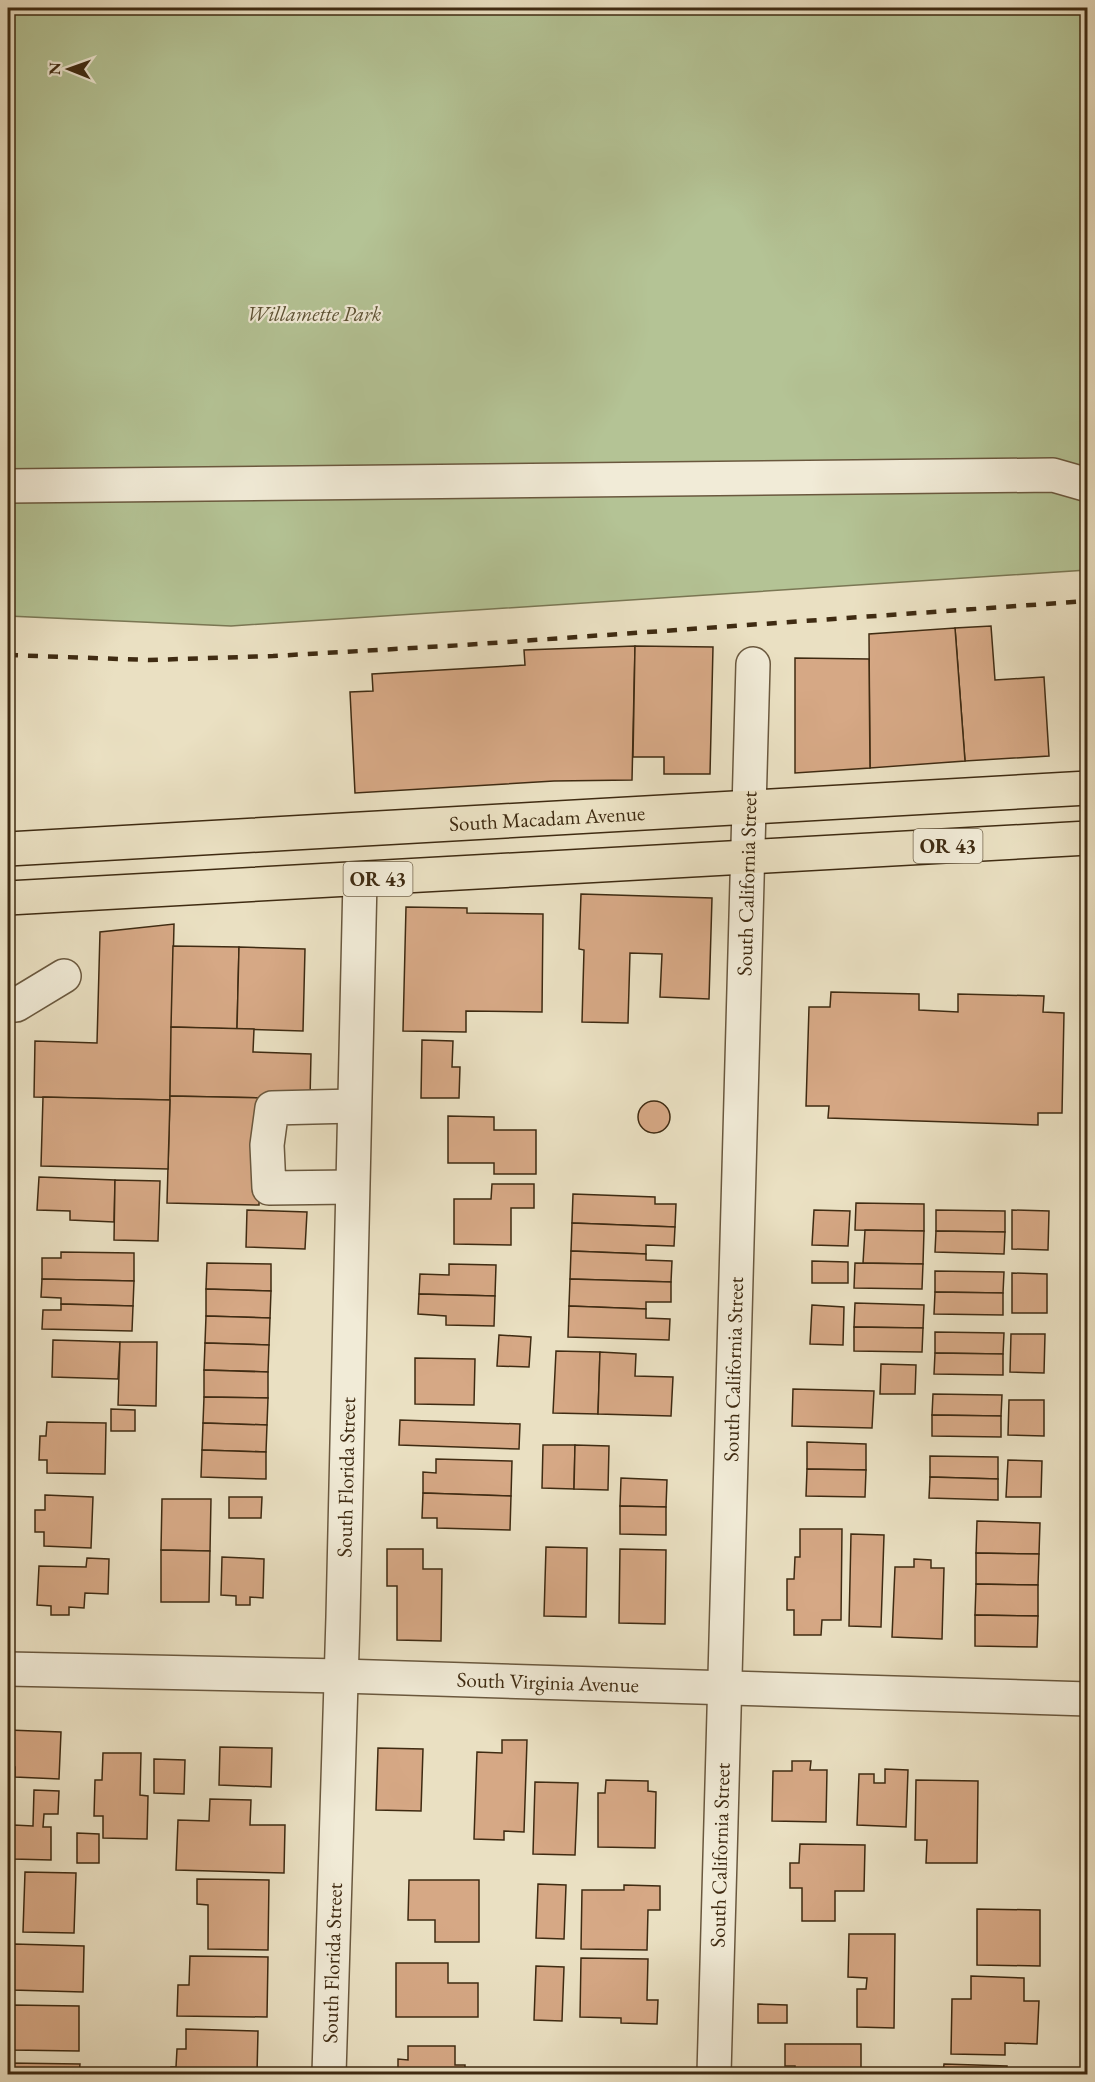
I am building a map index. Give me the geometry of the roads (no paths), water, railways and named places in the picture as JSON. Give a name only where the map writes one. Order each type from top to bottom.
[{"type":"main road","name":"South Macadam Avenue","points":[[8,849],[1088,788]]},
{"type":"main road","name":"OR 43","points":[[8,898],[1088,838]]},
{"type":"street","points":[[8,486],[1053,475],[1088,485]]},
{"type":"street","name":"South California Street","points":[[714,2074],[753,664]]},
{"type":"street","name":"South Florida Street","points":[[329,2074],[360,880]]},
{"type":"street","points":[[8,1005],[16,1005],[64,976]]},
{"type":"street","points":[[352,1187],[269,1188],[267,1145],[272,1108],[354,1106]]},
{"type":"street","name":"South Virginia Avenue","points":[[8,1669],[341,1676],[1088,1699]]},
{"type":"railway","points":[[8,655],[149,660],[273,656],[464,645],[1088,601]]},
{"type":"park label","name":"Willamette Park","points":[[314,314]]}]
